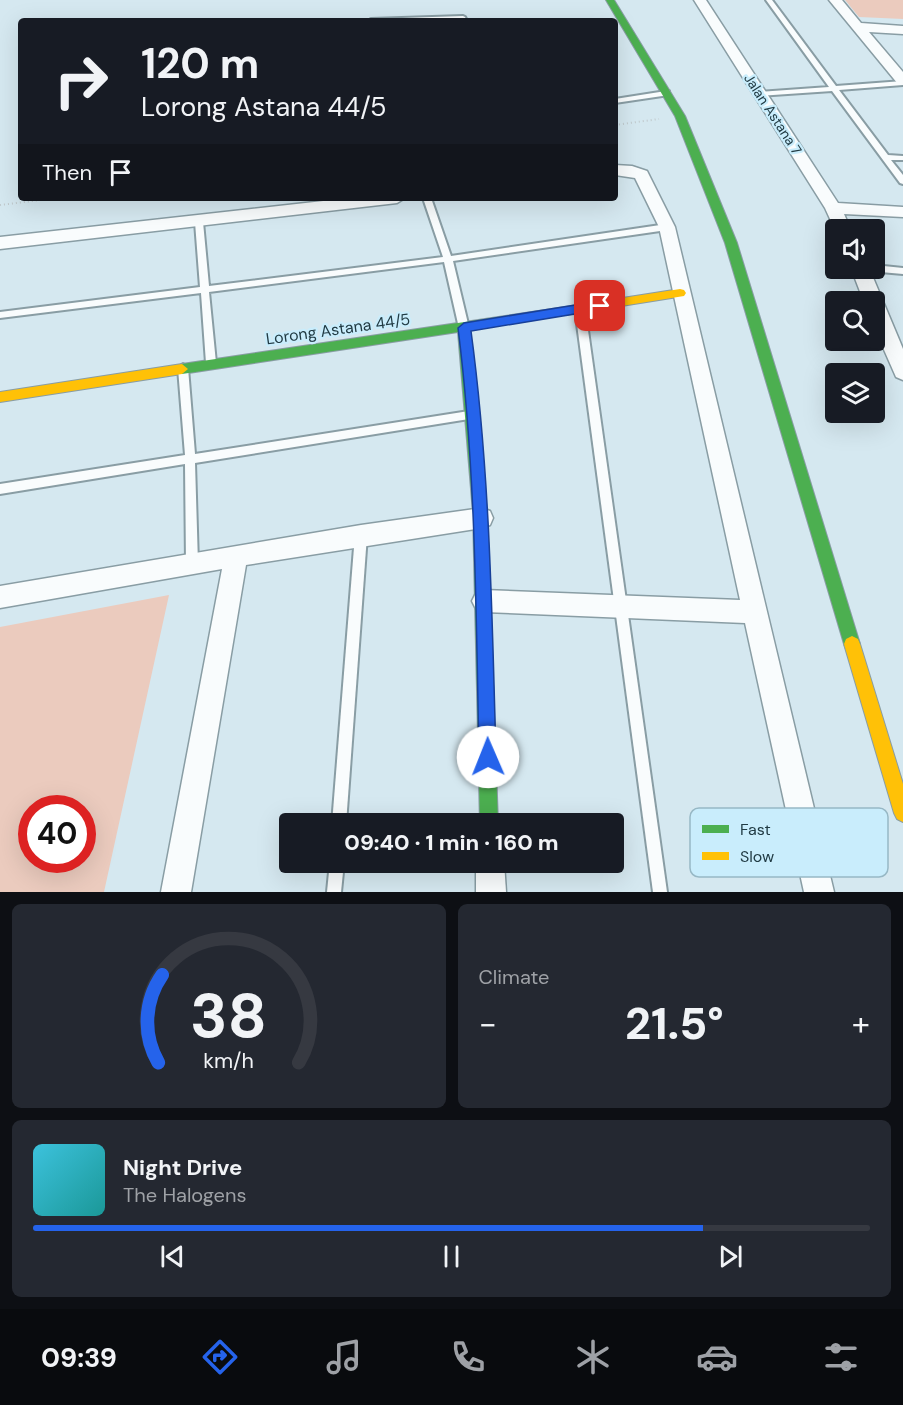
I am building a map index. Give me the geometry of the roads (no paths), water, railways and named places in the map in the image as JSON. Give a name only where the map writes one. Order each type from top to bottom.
[{"type":"street","points":[[610,0],[680,116],[731,243],[903,813]]},
{"type":"street","points":[[700,0],[706,0]]},
{"type":"street","name":"Jalan Astana 7","points":[[700,0],[838,219]]},
{"type":"street","points":[[835,0],[903,82]]},
{"type":"street","points":[[859,27],[903,30]]},
{"type":"street","points":[[618,170],[632,171],[640,175],[667,226],[800,808]]},
{"type":"street","points":[[3,246],[372,201]]},
{"type":"street","points":[[833,208],[903,212]]},
{"type":"street","name":"Lorong Astana 44/5","points":[[0,397],[211,363],[464,328],[681,293]]},
{"type":"street","points":[[885,323],[897,344],[903,372]]},
{"type":"street","points":[[464,328],[476,414],[482,518],[489,813]]},
{"type":"street","points":[[0,597],[361,535],[482,518]]},
{"type":"street","points":[[176,892],[236,556]]},
{"type":"street","points":[[484,601],[754,612]]},
{"type":"street","points":[[490,873],[491,892]]},
{"type":"street","points":[[816,877],[819,892]]},
{"type":"lane","points":[[769,0],[903,181]]},
{"type":"lane","points":[[418,18],[450,16],[463,18]]},
{"type":"lane","points":[[760,94],[903,82]]},
{"type":"lane","points":[[618,101],[666,93]]},
{"type":"lane","points":[[885,157],[903,158]]},
{"type":"lane","points":[[428,201],[448,259],[464,328]]},
{"type":"lane","points":[[199,222],[211,363]]},
{"type":"lane","points":[[0,315],[448,259],[667,226]]},
{"type":"lane","points":[[885,269],[903,271]]},
{"type":"lane","points":[[580,309],[660,892]]},
{"type":"lane","points":[[183,368],[190,458],[192,564]]},
{"type":"lane","points":[[0,489],[476,414]]},
{"type":"lane","points":[[340,813],[361,535]]},
{"type":"lane","points":[[334,892],[336,873]]}]
